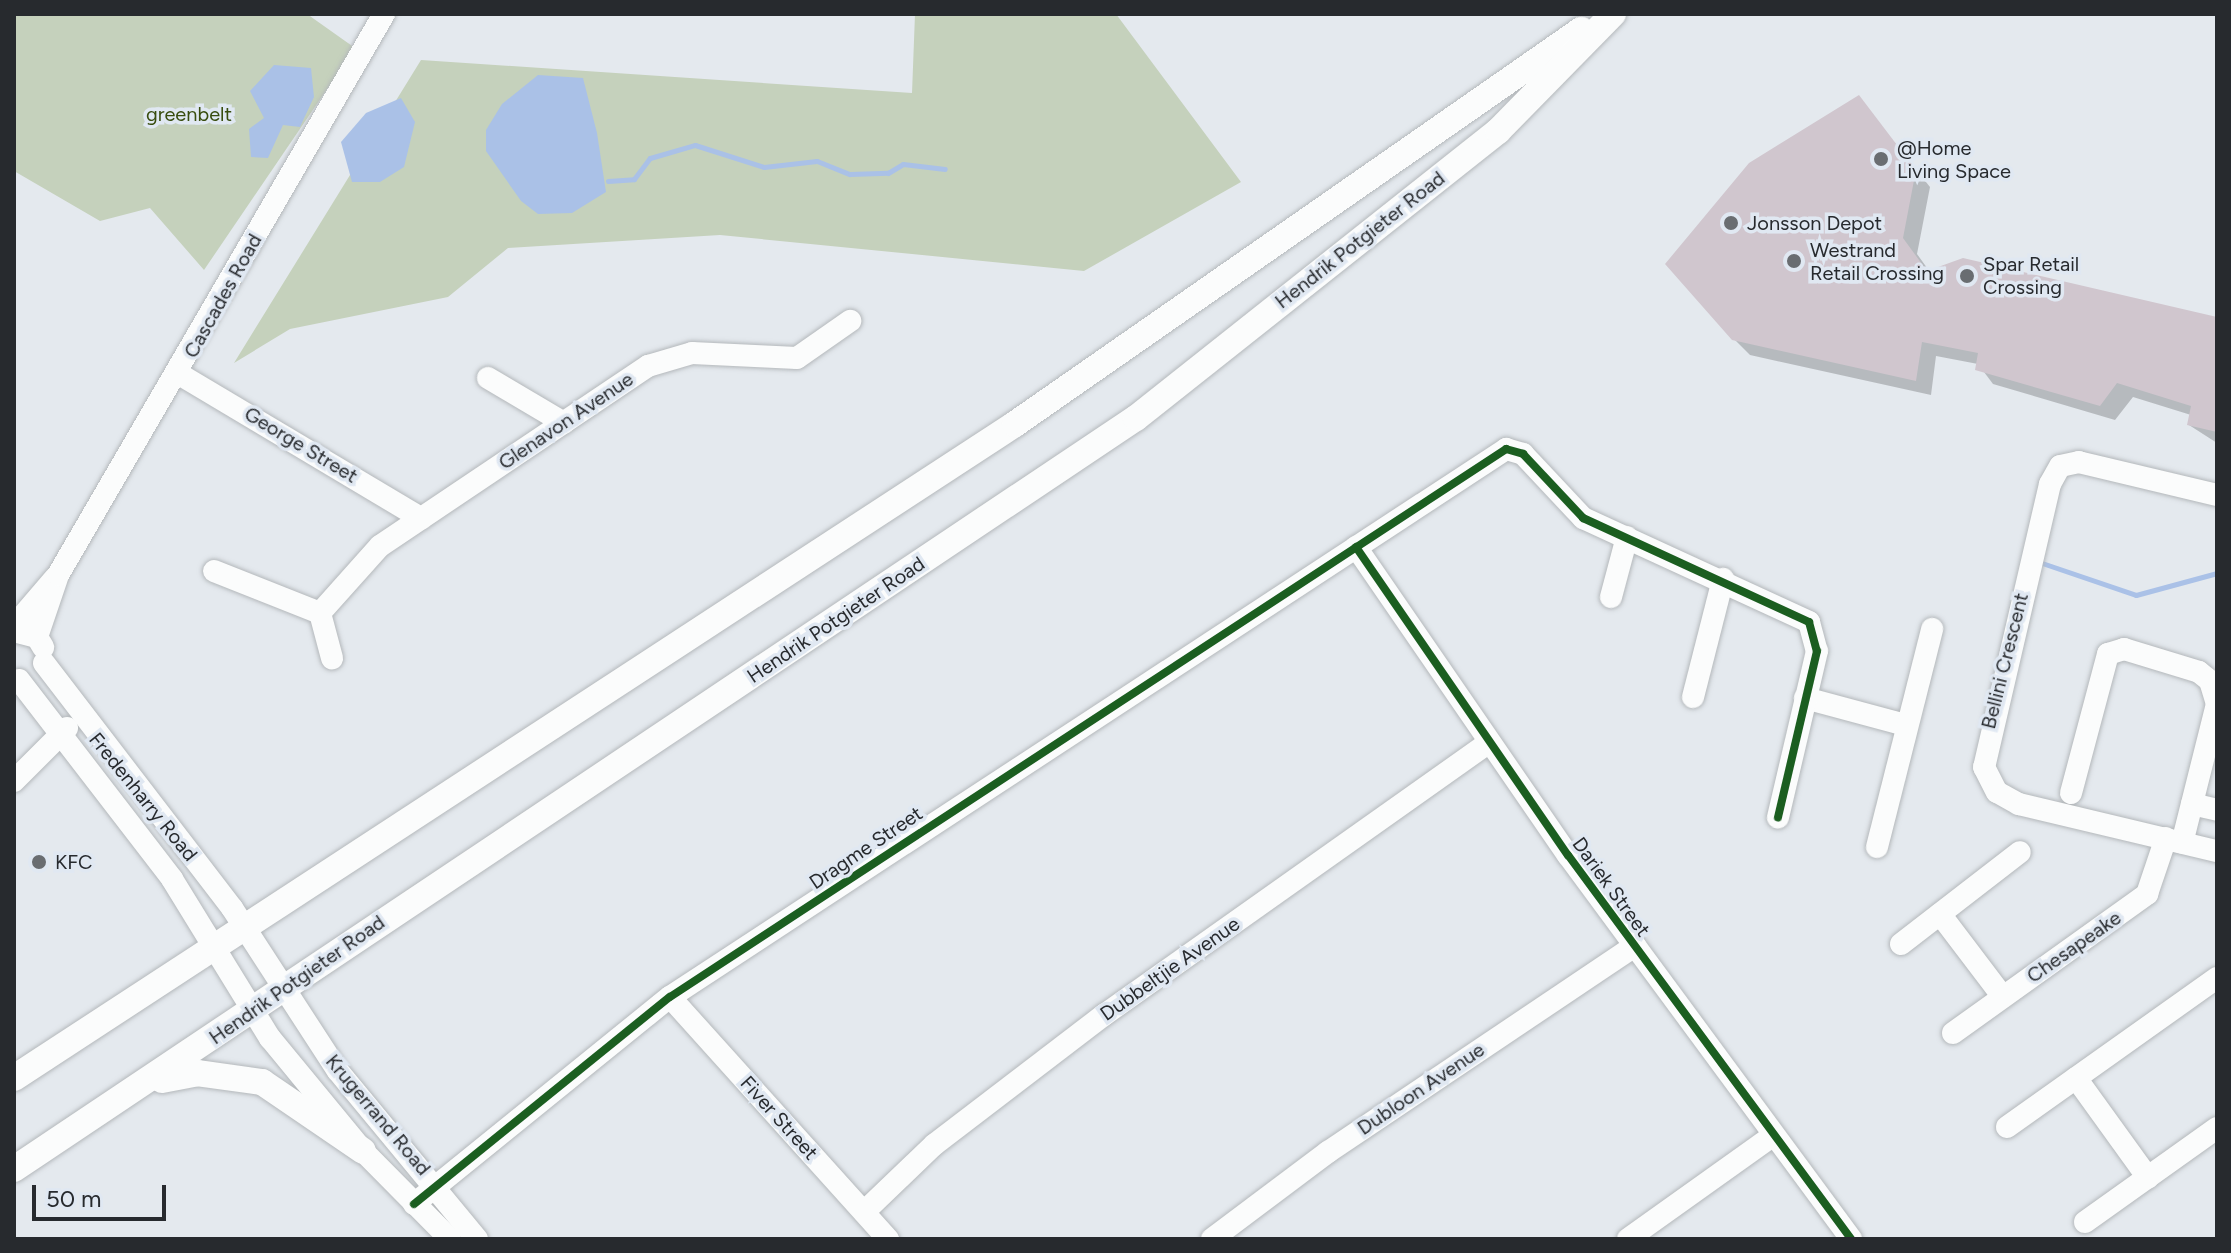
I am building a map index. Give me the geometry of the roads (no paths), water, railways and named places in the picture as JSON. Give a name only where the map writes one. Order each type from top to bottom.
[{"type":"main road","name":"Hendrik Potgieter Road","points":[[14,1078],[1015,424],[1603,14]]},
{"type":"main road","name":"Hendrik Potgieter Road","points":[[14,1169],[148,1083],[1136,418],[1498,131],[1613,14]]},
{"type":"main road","points":[[148,1083],[197,1073],[262,1082],[363,1151]]},
{"type":"street","name":"Cascades Road","points":[[14,628],[58,575],[179,374],[384,14]]},
{"type":"street","name":"Glenavon Avenue","points":[[320,613],[358,563],[648,366],[692,353],[797,358],[850,321]]},
{"type":"street","name":"George Street","points":[[179,374],[421,518]]},
{"type":"street","points":[[488,378],[564,423]]},
{"type":"street","name":"Dragme Street","points":[[414,1204],[436,1183],[670,997],[1506,449],[1523,454],[1583,518],[1723,579],[1809,622],[1817,651],[1778,817]]},
{"type":"street","name":"Bellini Crescent","points":[[2217,495],[2079,462],[2060,466],[1984,742],[1984,767],[2008,798],[2217,851]]},
{"type":"street","points":[[1611,597],[1627,537]]},
{"type":"street","name":"Dariek Street","points":[[1356,547],[1489,742],[1771,1137],[1851,1239]]},
{"type":"street","points":[[214,571],[320,613],[332,658]]},
{"type":"street","name":"Cascades Road","points":[[37,637],[58,575]]},
{"type":"street","points":[[1693,697],[1723,579]]},
{"type":"street","points":[[14,628],[37,637]]},
{"type":"street","points":[[1877,847],[1932,629]]},
{"type":"street","name":"Fredenharry Road","points":[[37,637],[44,663],[79,718],[246,929],[283,990]]},
{"type":"street","name":"Chesapeake","points":[[1953,1033],[2147,894],[2192,804],[2214,688],[2199,672],[2124,649],[2104,660],[2071,793]]},
{"type":"street","points":[[17,680],[44,663]]},
{"type":"street","name":"Fredenharry Road","points":[[17,680],[57,737],[172,879],[212,951],[252,1011]]},
{"type":"street","points":[[1805,698],[1906,725]]},
{"type":"street","points":[[14,781],[79,718]]},
{"type":"street","name":"Dubbeltjie Avenue","points":[[864,1212],[935,1144],[1068,1042],[1489,742]]},
{"type":"street","points":[[2192,804],[2217,810]]},
{"type":"street","points":[[1901,944],[2020,852]]},
{"type":"street","points":[[1940,914],[2003,997]]},
{"type":"street","name":"Dubloon Avenue","points":[[1212,1239],[1328,1152],[1635,946]]},
{"type":"street","points":[[2007,1127],[2217,978]]},
{"type":"street","name":"Krugerrand Road","points":[[283,990],[338,1071],[436,1183],[477,1239]]},
{"type":"street","name":"Fiver Street","points":[[670,997],[888,1239]]},
{"type":"street","name":"Krugerrand Road","points":[[252,1011],[363,1151],[450,1239]]},
{"type":"street","points":[[2076,1078],[2148,1178]]},
{"type":"street","points":[[2085,1222],[2217,1128]]},
{"type":"street","points":[[1628,1239],[1771,1137]]},
{"type":"water","points":[[274,65],[311,68],[314,97],[300,127],[283,125],[268,158],[251,157],[249,129],[264,118],[250,91]]},
{"type":"water","points":[[538,75],[583,78],[597,133],[606,192],[572,213],[538,214],[521,201],[486,151],[486,130],[502,104]]},
{"type":"water","points":[[401,98],[415,122],[404,167],[380,182],[352,182],[341,142],[366,113]]},
{"type":"waterway","points":[[608,181],[634,179],[650,158],[695,145],[764,167],[817,161],[850,174],[888,173],[903,164],[945,169]]},
{"type":"waterway","points":[[2042,563],[2136,595],[2217,573]]},
{"type":"place","name":"@Home Living Space","points":[[1881,159]]},
{"type":"place","name":"Jonsson Depot","points":[[1731,223]]},
{"type":"place","name":"Westrand Retail Crossing","points":[[1794,261]]},
{"type":"place","name":"Spar Retail Crossing","points":[[1967,276]]},
{"type":"place","name":"KFC","points":[[39,862]]},
{"type":"park label","name":"greenbelt","points":[[189,114]]}]
